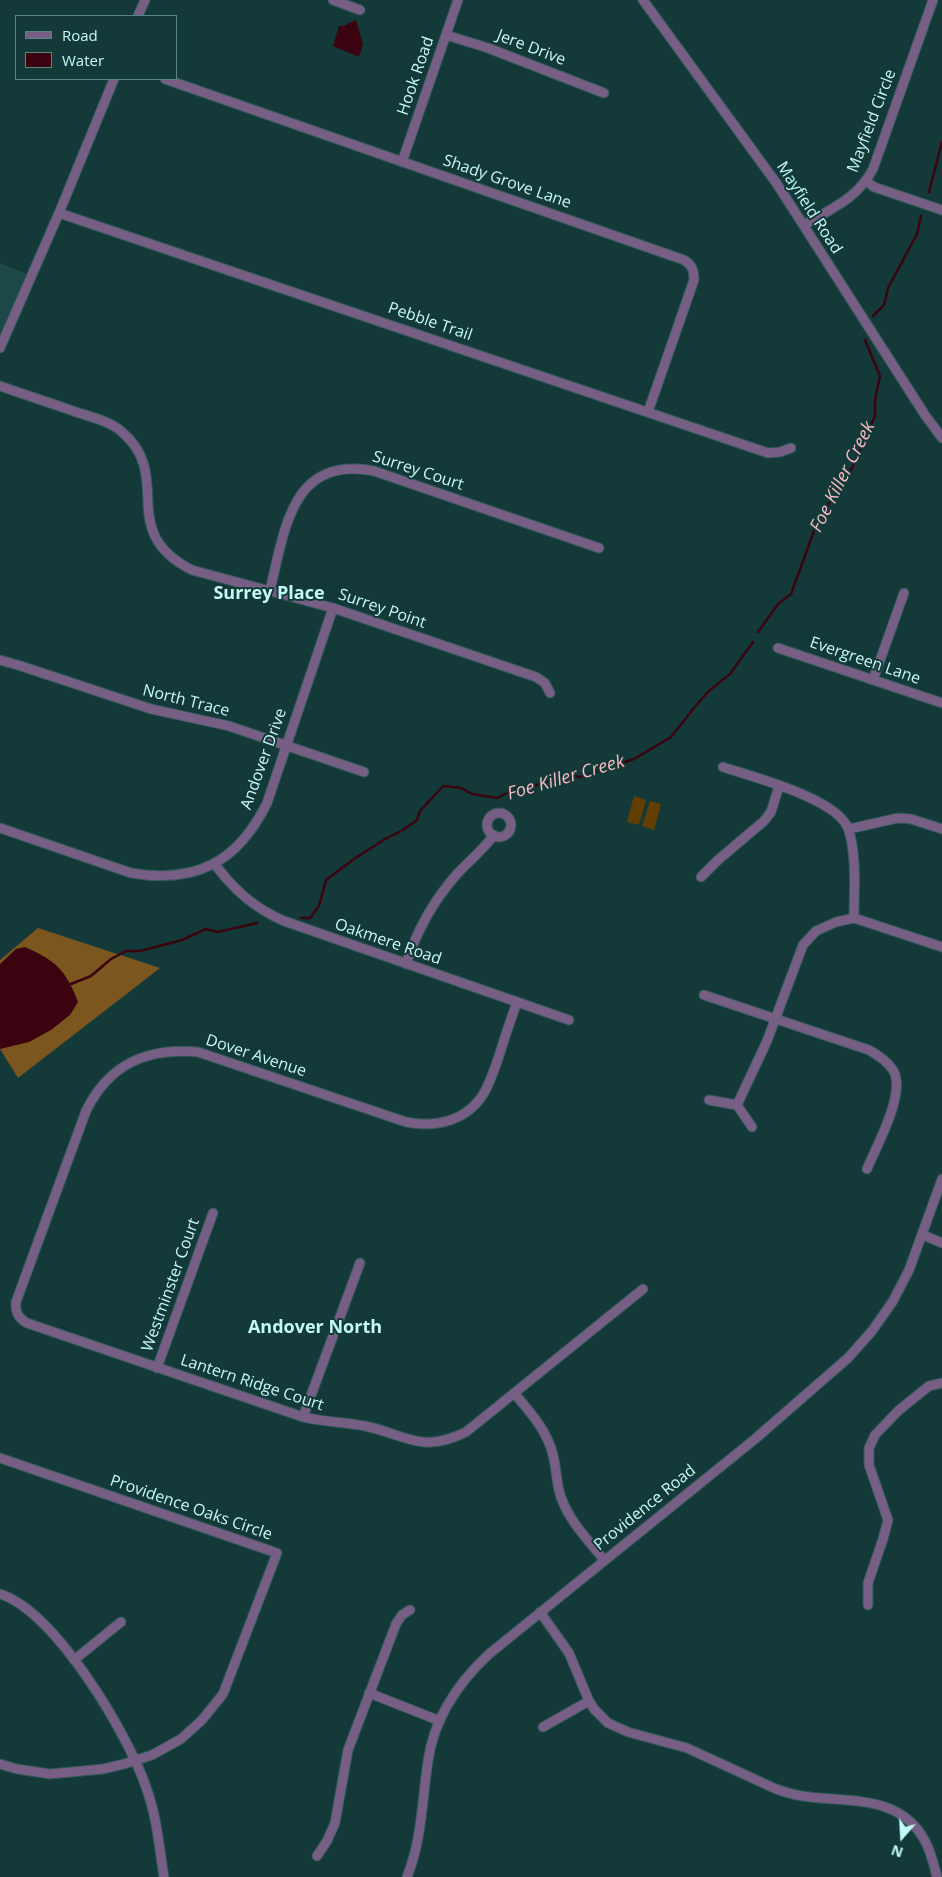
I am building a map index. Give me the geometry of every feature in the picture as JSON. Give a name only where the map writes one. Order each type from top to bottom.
[{"type":"street","points":[[138,15],[145,0]]},
{"type":"street","points":[[333,0],[360,10]]},
{"type":"street","name":"Hook Road","points":[[402,162],[458,0]]},
{"type":"street","name":"Mayfield Road","points":[[643,0],[746,140],[804,225],[925,415],[942,438]]},
{"type":"street","name":"Mayfield Circle","points":[[804,225],[851,197],[866,182],[873,169],[933,0]]},
{"type":"street","name":"Jere Drive","points":[[446,34],[604,92]]},
{"type":"street","points":[[0,348],[59,213],[114,80]]},
{"type":"street","name":"Shady Grove Lane","points":[[168,80],[684,260],[690,264],[694,271],[694,280],[648,412]]},
{"type":"street","points":[[866,182],[874,187],[942,210]]},
{"type":"street","name":"Pebble Trail","points":[[59,213],[768,453],[780,452],[791,448]]},
{"type":"street","name":"Surrey Point","points":[[0,386],[103,421],[121,431],[134,444],[144,461],[148,480],[147,508],[149,522],[155,538],[177,562],[192,570],[333,608],[536,677],[545,683],[550,693]]},
{"type":"street","name":"Surrey Court","points":[[270,590],[289,517],[296,500],[317,479],[330,472],[345,468],[374,471],[599,548]]},
{"type":"street","points":[[873,680],[904,593]]},
{"type":"street","name":"Andover Drive","points":[[0,828],[131,873],[152,876],[174,876],[195,871],[214,863],[239,845],[257,822],[267,803],[333,608]]},
{"type":"street","name":"Evergreen Lane","points":[[778,648],[942,703]]},
{"type":"street","name":"North Trace","points":[[0,660],[151,709],[229,726],[364,772]]},
{"type":"street","points":[[723,767],[817,800],[835,811],[849,829],[854,864],[854,918]]},
{"type":"street","points":[[701,877],[764,821],[771,812],[779,786]]},
{"type":"street","points":[[849,829],[898,818],[911,819],[942,829]]},
{"type":"street","points":[[406,964],[418,930],[436,900],[456,875],[484,849],[494,836]]},
{"type":"street","name":"Oakmere Road","points":[[214,863],[239,893],[271,915],[290,924],[569,1020]]},
{"type":"street","points":[[737,1105],[767,1041],[803,945],[816,932],[836,922],[854,918],[942,946]]},
{"type":"street","points":[[704,994],[869,1050],[883,1059],[894,1071],[896,1093],[894,1103],[867,1169]]},
{"type":"street","name":"Dover Avenue","points":[[17,1315],[16,1302],[86,1111],[101,1086],[125,1066],[142,1057],[160,1052],[179,1050],[198,1052],[406,1122],[421,1125],[437,1124],[450,1121],[463,1114],[483,1094],[490,1080],[517,1002]]},
{"type":"street","points":[[709,1100],[737,1105],[752,1127]]},
{"type":"street","name":"Providence Road","points":[[407,1877],[416,1846],[423,1807],[428,1760],[440,1720],[454,1693],[473,1669],[540,1612],[755,1439],[848,1358],[872,1331],[893,1301],[909,1270],[942,1179]]},
{"type":"street","name":"Westminster Court","points":[[157,1368],[213,1213]]},
{"type":"street","points":[[923,1235],[942,1243]]},
{"type":"street","points":[[303,1417],[360,1263]]},
{"type":"street","name":"Lantern Ridge Court","points":[[17,1315],[27,1323],[303,1417],[323,1422],[366,1426],[415,1442],[436,1442],[452,1439],[466,1432],[644,1289]]},
{"type":"street","points":[[868,1605],[868,1584],[888,1520],[869,1465],[869,1448],[876,1435],[898,1411],[930,1386],[942,1383]]},
{"type":"street","points":[[514,1393],[538,1422],[548,1438],[553,1455],[558,1488],[567,1511],[604,1560]]},
{"type":"street","name":"Providence Oaks Circle","points":[[0,1458],[277,1553],[228,1684],[217,1704],[181,1739],[162,1750],[136,1761],[103,1769],[61,1774],[39,1773],[0,1764]]},
{"type":"street","points":[[0,1594],[12,1598],[21,1604],[48,1628],[74,1660],[113,1718],[136,1761],[153,1809],[164,1877]]},
{"type":"street","points":[[317,1856],[328,1841],[335,1823],[348,1750],[369,1693],[396,1624],[402,1615],[410,1610]]},
{"type":"street","points":[[540,1612],[569,1653],[589,1701],[602,1718],[618,1729],[687,1748],[776,1789],[808,1797],[873,1802],[898,1812],[913,1825],[926,1842],[937,1877]]},
{"type":"street","points":[[74,1660],[121,1622]]},
{"type":"street","points":[[369,1693],[440,1720]]},
{"type":"street","points":[[543,1727],[589,1701]]},
{"type":"shaded area","points":[[0,263],[35,277],[0,352]]},
{"type":"shaded area","points":[[634,796],[646,800],[639,825],[627,822]]},
{"type":"shaded area","points":[[650,801],[661,804],[654,830],[642,826]]},
{"type":"shaded area","points":[[38,928],[160,968],[18,1078],[0,1049],[0,960]]},
{"type":"water","points":[[356,20],[363,44],[359,57],[333,46],[339,26]]},
{"type":"water","points":[[25,947],[45,957],[59,968],[69,982],[78,1002],[70,1015],[51,1030],[29,1042],[0,1049],[0,964],[16,949]]},
{"type":"waterway","name":"Foe Killer Creek","points":[[929,192],[942,142]]},
{"type":"waterway","name":"Foe Killer Creek","points":[[873,316],[884,305],[888,288],[917,234],[921,216]]},
{"type":"waterway","name":"Foe Killer Creek","points":[[758,632],[778,604],[791,594],[818,520],[852,468],[875,416],[875,400],[880,376],[865,340]]},
{"type":"waterway","name":"Foe Killer Creek","points":[[301,918],[310,918],[319,906],[326,880],[354,859],[417,820],[420,811],[443,786],[461,788],[472,794],[497,798],[515,789],[534,786],[565,775],[581,777],[634,759],[671,737],[710,690],[730,674],[753,642]]},
{"type":"waterway","name":"Foe Killer Creek","points":[[71,984],[91,976],[111,959],[126,951],[140,951],[182,940],[206,929],[218,932],[257,923]]},
{"type":"district","name":"Surrey Place","points":[[269,594]]},
{"type":"district","name":"Andover North","points":[[315,1328]]}]
